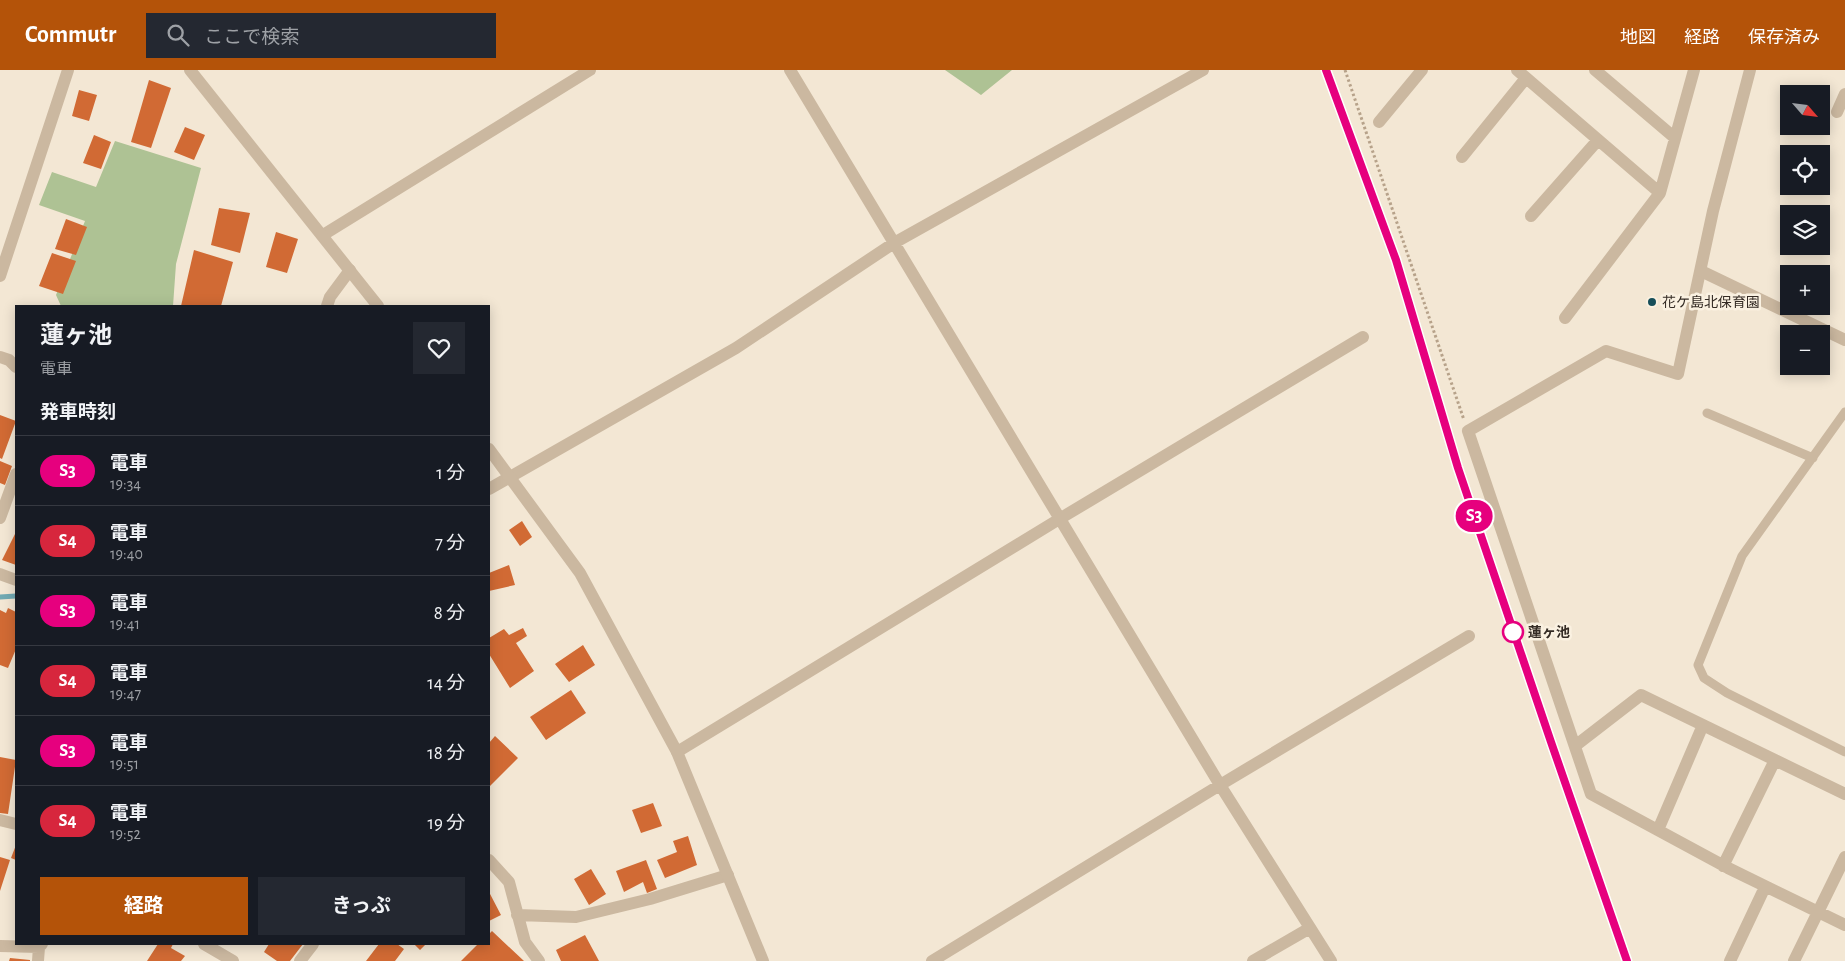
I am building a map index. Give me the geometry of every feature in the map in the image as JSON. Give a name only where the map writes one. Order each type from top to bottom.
[{"type":"street","points":[[0,276],[68,70]]},
{"type":"street","points":[[190,70],[377,305]]},
{"type":"street","points":[[323,235],[590,70]]},
{"type":"street","points":[[790,70],[1220,785],[1331,961]]},
{"type":"street","points":[[490,488],[736,348],[894,243],[1203,70]]},
{"type":"street","points":[[1379,122],[1422,70]]},
{"type":"street","points":[[1595,70],[1608,75],[1676,138]]},
{"type":"street","points":[[1565,318],[1660,193],[1694,70]]},
{"type":"street","points":[[1750,70],[1713,211],[1678,374],[1606,350],[1468,431],[1592,794],[1723,866],[1845,925]]},
{"type":"street","points":[[1462,157],[1521,74],[1660,193]]},
{"type":"street","points":[[1837,112],[1845,94]]},
{"type":"street","points":[[1531,216],[1598,140]]},
{"type":"street","points":[[328,305],[330,298],[350,270]]},
{"type":"street","points":[[1701,271],[1845,340]]},
{"type":"street","points":[[677,752],[1061,518],[1364,337]]},
{"type":"street","points":[[0,357],[9,360],[15,366]]},
{"type":"street","points":[[490,450],[580,573],[677,752],[763,961]]},
{"type":"street","points":[[0,518],[15,477]]},
{"type":"street","points":[[0,574],[15,580]]},
{"type":"street","points":[[932,961],[1469,636]]},
{"type":"street","points":[[1575,746],[1641,695],[1845,794]]},
{"type":"street","points":[[1658,830],[1703,725]]},
{"type":"street","points":[[1723,866],[1775,760]]},
{"type":"street","points":[[0,820],[15,824]]},
{"type":"street","points":[[1794,961],[1845,857]]},
{"type":"street","points":[[490,861],[509,882],[524,942],[539,961]]},
{"type":"street","points":[[517,916],[576,917],[650,899],[728,875]]},
{"type":"street","points":[[1730,961],[1766,886]]},
{"type":"street","points":[[1253,961],[1310,928]]},
{"type":"street","points":[[0,946],[40,945],[38,961]]},
{"type":"street","points":[[206,945],[233,961]]},
{"type":"street","points":[[300,961],[313,945]]},
{"type":"lane","points":[[1845,412],[1742,556],[1698,665],[1704,678],[1727,693],[1845,752]]},
{"type":"lane","points":[[1707,413],[1813,458]]},
{"type":"path","points":[[1345,70],[1468,431]]},
{"type":"green space","points":[[945,70],[1012,70],[981,95]]},
{"type":"green space","points":[[115,141],[201,168],[176,264],[173,305],[61,305],[56,295],[85,221],[39,205],[52,172],[96,187]]},
{"type":"building","points":[[149,80],[171,88],[151,148],[131,142]]},
{"type":"building","points":[[79,90],[97,95],[89,121],[72,116]]},
{"type":"building","points":[[185,127],[205,135],[194,160],[174,152]]},
{"type":"building","points":[[94,135],[111,142],[101,169],[83,163]]},
{"type":"building","points":[[219,208],[250,213],[240,253],[211,245]]},
{"type":"building","points":[[66,219],[87,227],[76,255],[55,249]]},
{"type":"building","points":[[276,232],[298,239],[287,273],[266,267]]},
{"type":"building","points":[[194,250],[233,262],[221,305],[181,305]]},
{"type":"building","points":[[52,253],[76,261],[63,294],[39,286]]},
{"type":"building","points":[[0,415],[15,421],[15,424],[2,459],[0,458]]},
{"type":"building","points":[[0,461],[12,466],[5,485],[0,483]]},
{"type":"building","points":[[522,521],[532,537],[520,546],[509,530]]},
{"type":"building","points":[[15,534],[15,565],[2,560]]},
{"type":"building","points":[[509,565],[515,585],[490,591],[490,573]]},
{"type":"building","points":[[8,608],[15,612],[15,651],[8,668],[0,665],[0,610],[6,613]]},
{"type":"building","points":[[523,628],[527,636],[516,643],[534,671],[510,688],[490,656],[490,637],[504,629],[509,635]]},
{"type":"building","points":[[583,645],[595,665],[569,682],[555,664]]},
{"type":"building","points":[[571,690],[586,713],[546,740],[530,717]]},
{"type":"building","points":[[495,736],[518,758],[490,786],[490,742]]},
{"type":"building","points":[[0,757],[15,760],[15,767],[8,814],[0,813]]},
{"type":"building","points":[[653,803],[662,826],[641,833],[632,810]]},
{"type":"building","points":[[688,836],[697,865],[665,878],[657,860],[677,852],[673,841]]},
{"type":"building","points":[[15,848],[15,860],[11,858]]},
{"type":"building","points":[[0,857],[10,860],[0,891]]},
{"type":"building","points":[[646,860],[657,889],[647,893],[643,882],[624,892],[616,871]]},
{"type":"building","points":[[591,869],[606,894],[589,905],[574,879]]},
{"type":"building","points":[[490,894],[501,915],[490,920]]},
{"type":"building","points":[[492,931],[524,961],[461,961],[477,945],[490,945],[490,933]]},
{"type":"building","points":[[585,935],[599,961],[561,961],[556,950]]},
{"type":"building","points":[[157,945],[172,945],[171,948],[185,956],[181,961],[147,961]]},
{"type":"building","points":[[268,945],[302,945],[290,961],[277,961],[264,952]]},
{"type":"building","points":[[378,945],[398,945],[404,949],[395,961],[366,961]]},
{"type":"building","points":[[415,945],[425,945],[420,950]]},
{"type":"building","points":[[10,958],[30,960],[30,961],[9,961]]},
{"type":"waterway","points":[[0,597],[15,596]]},
{"type":"railway","points":[[1326,70],[1396,260],[1458,468],[1627,961]]},
{"type":"train","name":"S3","points":[[1326,70],[1396,260],[1458,468],[1627,961]]},
{"type":"place","name":"花ケ島北保育園","points":[[1652,302]]},
{"type":"place","name":"蓮ヶ池","points":[[1513,632]]}]
